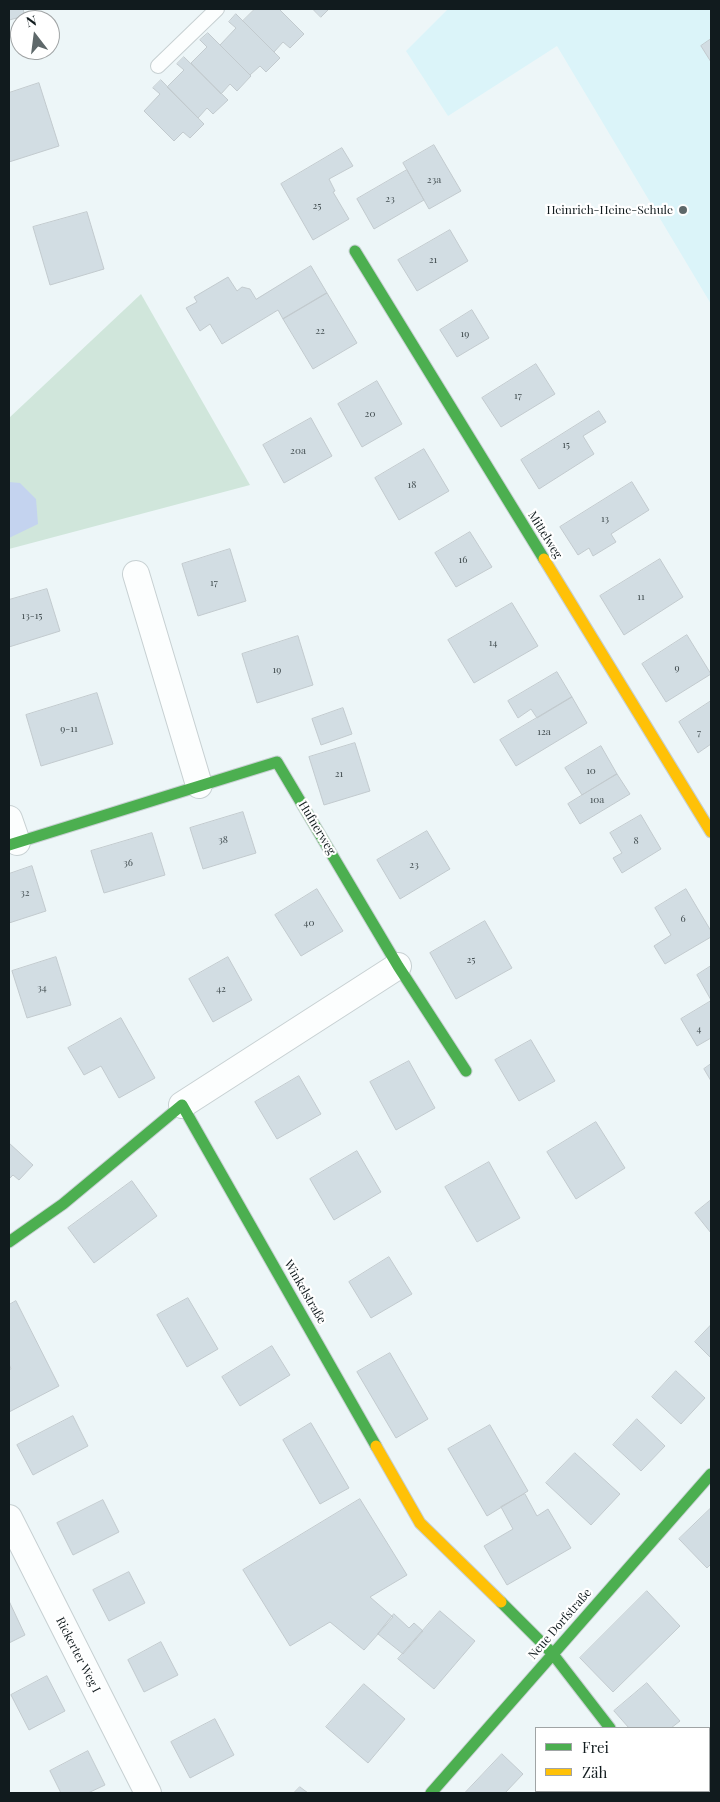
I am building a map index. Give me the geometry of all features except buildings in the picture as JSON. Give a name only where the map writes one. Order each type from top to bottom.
[{"type":"street","name":"Mittelweg","points":[[355,251],[711,832]]},
{"type":"street","points":[[136,574],[199,785]]},
{"type":"street","name":"Hufnerweg","points":[[11,835],[199,785],[277,762],[398,966],[466,1071]]},
{"type":"street","points":[[9,1242],[63,1204],[182,1105],[398,966]]},
{"type":"street","name":"Winkelstraße","points":[[182,1105],[420,1523],[552,1654],[609,1727]]},
{"type":"street","name":"Neue Dorfstraße","points":[[431,1793],[711,1474]]},
{"type":"street","name":"Rickerter Weg I","points":[[9,1518],[148,1793]]},
{"type":"lane","points":[[158,66],[217,9]]},
{"type":"shaded area","name":"Heinrich-Heine-Schule","points":[[448,9],[711,9],[711,304],[557,46],[448,116],[406,51]]},
{"type":"green space","points":[[141,294],[250,485],[9,549],[9,418]]},
{"type":"water","points":[[9,482],[20,483],[36,499],[38,524],[9,538]]},
{"type":"traffic: fast","points":[[355,251],[544,559]]},
{"type":"traffic: fast","points":[[9,845],[277,762],[398,966],[466,1071]]},
{"type":"traffic: fast","points":[[9,1242],[63,1204],[182,1105],[376,1446]]},
{"type":"traffic: fast","points":[[431,1793],[711,1474]]},
{"type":"traffic: fast","points":[[501,1602],[552,1653],[609,1727]]},
{"type":"traffic: slow","points":[[544,559],[711,832]]},
{"type":"traffic: slow","points":[[376,1446],[420,1523],[501,1602]]},
{"type":"place","name":"Heinrich-Heine-Schule","points":[[683,210]]}]
